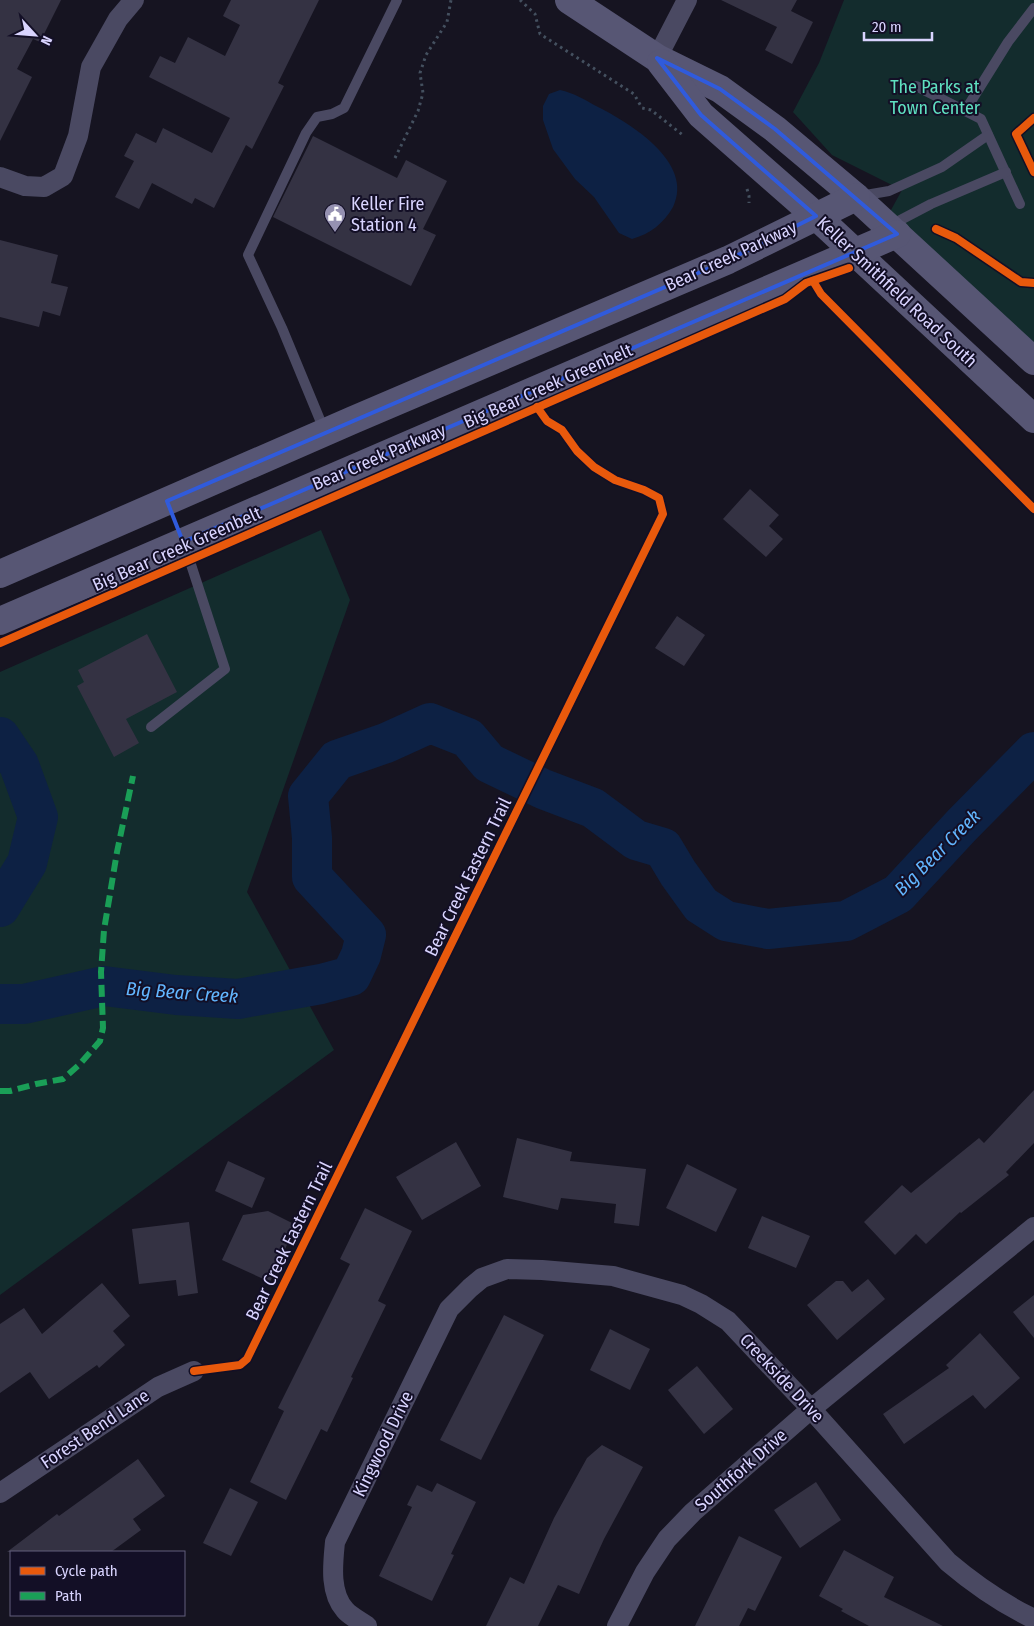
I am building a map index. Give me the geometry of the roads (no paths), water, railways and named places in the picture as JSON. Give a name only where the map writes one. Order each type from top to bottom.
[{"type":"main road","name":"Keller Smithfield Road South","points":[[569,0],[657,58],[720,89],[775,129],[856,197],[1034,360]]},
{"type":"main road","name":"Keller Smithfield Road South","points":[[657,58],[701,115],[816,216],[1034,419]]},
{"type":"main road","name":"Bear Creek Parkway","points":[[0,574],[728,260],[856,197]]},
{"type":"main road","name":"Bear Creek Parkway","points":[[0,621],[855,252],[893,230]]},
{"type":"main road","points":[[540,340],[559,379]]},
{"type":"main road","points":[[326,432],[344,472]]},
{"type":"main road","points":[[167,501],[183,542]]},
{"type":"street","points":[[0,177],[25,186],[44,187],[63,176],[78,136],[91,67],[118,19],[134,0]]},
{"type":"street","points":[[657,58],[687,0]]},
{"type":"street","name":"Southfork Drive","points":[[617,1626],[645,1572],[667,1539],[693,1512],[811,1409],[1034,1227]]},
{"type":"street","name":"Creekside Drive","points":[[470,1288],[482,1278],[507,1269],[542,1270],[613,1276],[682,1295],[701,1304],[728,1321],[811,1409],[948,1562],[968,1579],[1019,1612],[1034,1619]]},
{"type":"street","name":"Kingwood Drive","points":[[367,1626],[345,1611],[340,1602],[334,1580],[335,1542],[449,1309],[470,1288]]},
{"type":"street","name":"Forest Bend Lane","points":[[0,1493],[158,1387],[194,1371]]},
{"type":"lane","points":[[326,432],[282,328],[248,256],[306,133],[318,117],[332,114],[344,108],[397,0]]},
{"type":"lane","points":[[965,111],[1008,42],[1034,8]]},
{"type":"lane","points":[[916,86],[981,119],[1020,204]]},
{"type":"lane","points":[[856,197],[889,192],[942,167],[988,135]]},
{"type":"lane","points":[[893,230],[931,204],[1006,172]]},
{"type":"lane","points":[[151,727],[224,669],[183,542]]},
{"type":"water","points":[[560,90],[579,97],[626,123],[642,134],[667,160],[675,175],[677,191],[673,207],[661,223],[651,231],[632,239],[619,233],[594,197],[575,179],[553,149],[543,120],[543,106],[549,94]]},
{"type":"waterway","name":"Big Bear Creek","points":[[0,1004],[24,1004],[104,986],[176,995],[238,999],[321,984],[351,976],[361,955],[366,935],[312,877],[312,838],[308,796],[337,760],[386,743],[430,723],[468,738],[489,763],[543,789],[593,808],[636,840],[663,848],[701,905],[726,921],[768,929],[846,921],[898,894],[962,825],[1034,752]]},
{"type":"waterway","name":"Big Bear Creek","points":[[0,737],[19,765],[38,817],[27,863],[0,907]]},
{"type":"place","name":"Keller Fire Station 4","points":[[335,233]]},
{"type":"park label","name":"The Parks at Town Center","points":[[935,97]]}]
